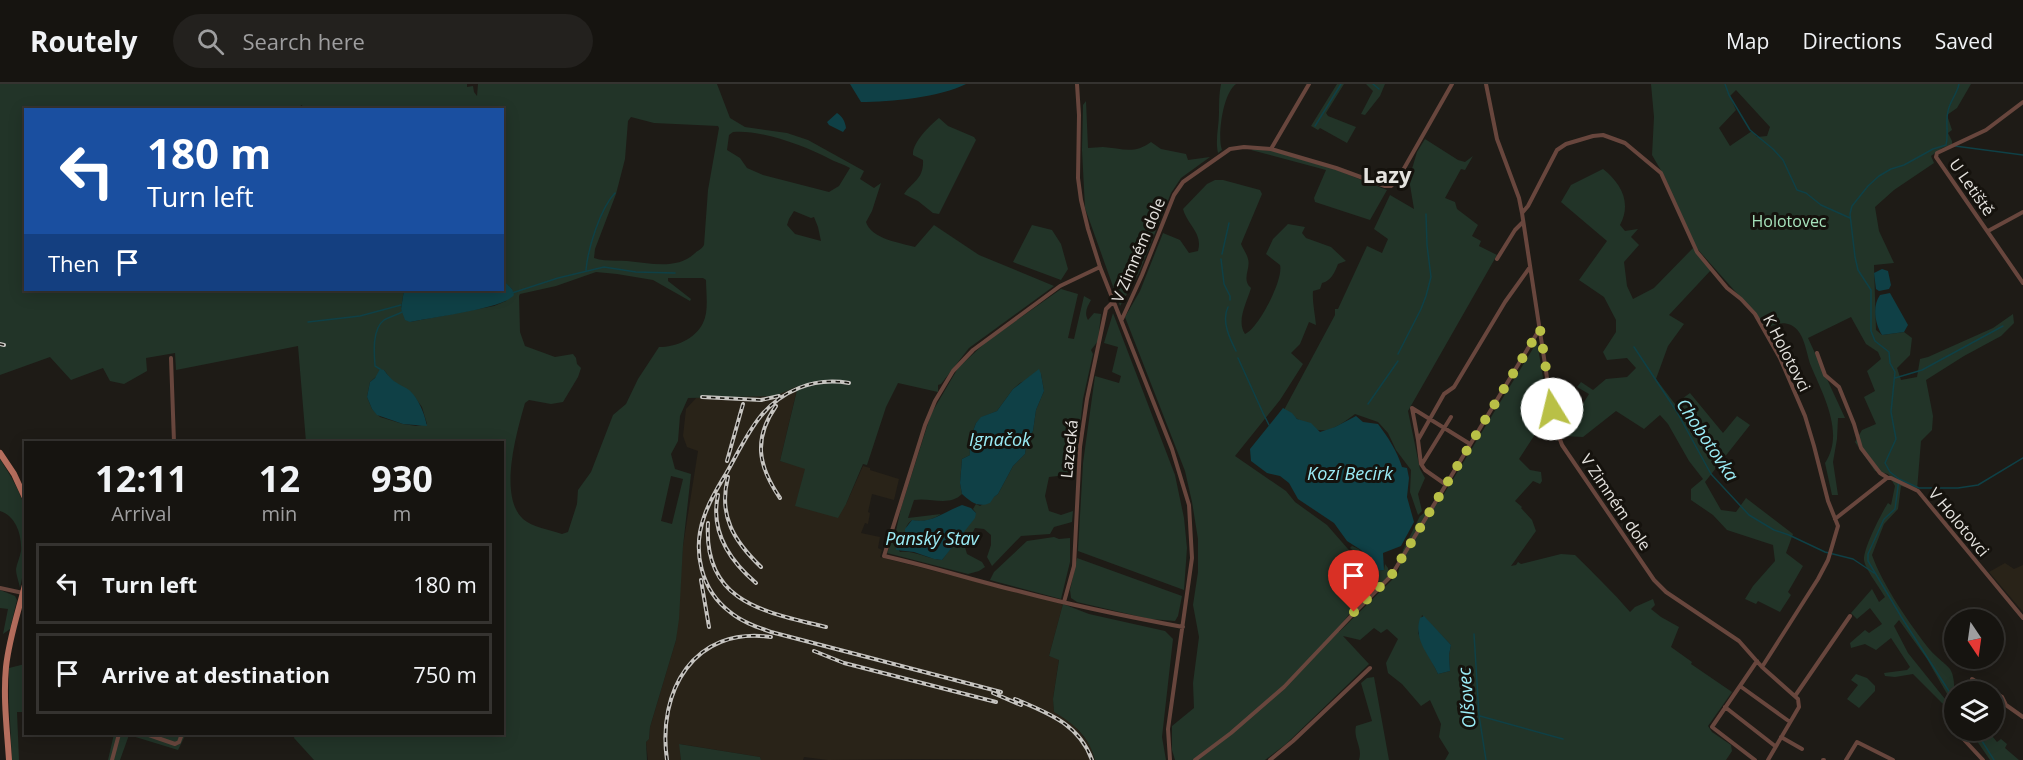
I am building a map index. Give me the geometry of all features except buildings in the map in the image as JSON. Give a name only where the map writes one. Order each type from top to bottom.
[{"type":"main road","points":[[0,453],[14,474],[24,496]]},
{"type":"main road","points":[[9,760],[5,700],[6,667],[24,587]]},
{"type":"street","points":[[1077,84],[1081,200],[1100,267],[1177,465],[1189,505],[1192,558],[1168,726],[1170,760]]},
{"type":"street","points":[[1271,149],[1309,84]]},
{"type":"street","name":"V Zimném dole","points":[[1121,319],[1142,275],[1174,195],[1183,182],[1230,149],[1244,147],[1271,149],[1391,186],[1398,179],[1452,84]]},
{"type":"street","name":"V Zimném dole","points":[[1486,84],[1497,138],[1522,213],[1556,428],[1562,445],[1654,580],[1666,592],[1739,640],[1762,667],[1795,696],[1799,701],[1799,707],[1790,722]]},
{"type":"street","name":"U Letiště","points":[[2023,102],[1986,130],[1938,153],[1936,157],[2023,283]]},
{"type":"street","name":"K Holotovci","points":[[1522,213],[1528,206],[1557,150],[1583,138],[1603,135],[1625,143],[1661,173],[1697,252],[1727,288],[1755,314],[1779,358],[1805,416],[1828,501],[1838,526],[1828,560],[1792,623],[1762,667]]},
{"type":"street","name":"U Letiště","points":[[1988,231],[2023,212]]},
{"type":"street","points":[[1497,259],[1523,221]]},
{"type":"street","points":[[1418,440],[1444,394],[1454,387],[1505,302],[1530,266]]},
{"type":"street","points":[[1100,267],[1060,286],[973,350],[953,371],[935,401],[925,425],[884,556],[1064,602],[1183,627]]},
{"type":"street","name":"Lazecká","points":[[1064,602],[1074,566],[1080,447],[1087,399],[1106,309],[1114,301]]},
{"type":"street","points":[[1195,760],[1231,733],[1284,687],[1391,576],[1540,329]]},
{"type":"street","points":[[1817,353],[1825,375],[1839,387],[1861,448],[1880,473],[1889,478],[1835,519]]},
{"type":"street","points":[[171,358],[174,441]]},
{"type":"street","points":[[1445,484],[1425,470],[1421,464],[1412,408],[1470,444]]},
{"type":"street","points":[[1421,464],[1451,417]]},
{"type":"street","name":"V Holotovci","points":[[1889,478],[1918,491],[2023,618]]},
{"type":"street","points":[[0,588],[22,593]]},
{"type":"street","points":[[1795,696],[1850,616]]},
{"type":"street","points":[[1755,760],[1712,728],[1757,661]]},
{"type":"street","points":[[1270,760],[1370,668]]},
{"type":"street","points":[[1740,686],[1790,722],[1768,760]]},
{"type":"street","points":[[2004,701],[2023,717]]},
{"type":"street","points":[[1725,707],[1775,746]]},
{"type":"street","points":[[112,760],[119,735]]},
{"type":"street","points":[[149,735],[175,744],[179,742],[182,735]]},
{"type":"street","points":[[1781,737],[1802,749]]},
{"type":"street","points":[[1965,741],[1983,760]]},
{"type":"street","points":[[1846,760],[1857,742],[1893,760]]},
{"type":"shaded area","points":[[798,385],[780,461],[805,468],[846,504],[863,466],[899,479],[894,500],[872,494],[868,524],[865,523],[861,533],[880,537],[878,548],[882,550],[880,557],[1063,604],[1049,656],[1059,659],[1053,699],[1054,712],[1072,723],[1091,746],[1095,760],[828,760],[804,757],[803,760],[761,760],[760,757],[680,744],[681,760],[648,760],[646,742],[649,739],[650,727],[676,640],[683,546],[698,451],[687,447],[683,436],[686,409],[697,397],[775,396]]},
{"type":"shaded area","points":[[2005,563],[2014,569],[2023,565],[2023,612],[1989,572]]},
{"type":"green space","points":[[0,84],[467,84],[467,87],[473,86],[477,96],[478,84],[717,84],[730,118],[745,127],[787,133],[808,140],[864,171],[860,179],[874,188],[881,183],[866,222],[874,233],[915,247],[934,225],[979,255],[1054,286],[969,348],[938,385],[938,392],[898,383],[886,407],[867,465],[863,464],[838,518],[795,506],[805,469],[780,461],[798,386],[775,396],[688,398],[680,416],[678,441],[671,454],[675,469],[691,474],[683,546],[679,619],[676,640],[650,727],[649,739],[646,742],[647,760],[314,760],[294,738],[295,735],[504,735],[504,441],[306,441],[298,346],[176,370],[175,353],[146,358],[147,371],[124,384],[110,381],[103,368],[71,380],[50,357],[0,375]],"holes":[[[631,117],[654,123],[718,126],[719,128],[708,190],[704,245],[687,259],[662,264],[594,258],[595,249],[616,194],[625,159],[628,121]],[[733,132],[756,133],[782,139],[850,168],[839,186],[829,192],[763,175],[747,168],[740,158],[727,150],[729,135]],[[794,211],[811,218],[814,217],[821,241],[795,234],[787,225]],[[596,272],[617,274],[653,280],[690,301],[691,299],[668,281],[668,278],[703,278],[706,280],[707,308],[703,323],[695,334],[672,346],[659,347],[638,379],[626,404],[613,415],[591,472],[578,490],[577,504],[568,532],[562,534],[536,526],[523,519],[516,509],[511,480],[514,446],[525,403],[529,400],[551,404],[563,402],[581,368],[573,354],[555,357],[525,346],[520,332],[520,294],[556,286]],[[384,370],[393,382],[414,396],[422,407],[427,424],[416,426],[380,417],[372,409],[367,397],[370,382]],[[671,476],[683,479],[672,524],[661,521]]]},
{"type":"green space","points":[[1221,84],[1236,84],[1231,89],[1222,115],[1220,135],[1222,150],[1218,153],[1217,138]]},
{"type":"green space","points":[[1337,84],[1344,84],[1326,113],[1328,116],[1356,127],[1347,143],[1320,128],[1318,130],[1311,126]]},
{"type":"green space","points":[[1366,84],[1385,84],[1380,96],[1365,115],[1361,114],[1373,91]]},
{"type":"green space","name":"Holotovec","points":[[1651,84],[1971,84],[1957,108],[1947,115],[1952,130],[1948,133],[1952,145],[1942,148],[1931,156],[1934,163],[1894,190],[1875,207],[1879,231],[1894,263],[1874,265],[1876,330],[1882,335],[1904,332],[1912,338],[1910,355],[1897,368],[1901,380],[1917,377],[1920,359],[1993,328],[2013,314],[2014,323],[2001,336],[1926,380],[1933,416],[1932,430],[1921,441],[1917,490],[1901,486],[1898,509],[1884,524],[1872,555],[1883,579],[1906,617],[1930,650],[1944,663],[1944,669],[1950,669],[1952,673],[1954,681],[1944,681],[1944,689],[1927,659],[1899,620],[1894,626],[1908,653],[1944,698],[1944,704],[1913,674],[1885,676],[1884,673],[1907,670],[1910,667],[1891,638],[1876,650],[1865,644],[1851,648],[1850,643],[1865,630],[1869,633],[1882,624],[1870,608],[1857,619],[1851,613],[1872,589],[1879,602],[1885,597],[1865,564],[1864,555],[1888,503],[1891,505],[1895,486],[1888,474],[1875,471],[1855,442],[1862,430],[1876,424],[1864,397],[1875,391],[1867,371],[1881,359],[1878,352],[1866,344],[1851,317],[1808,338],[1845,418],[1838,418],[1833,462],[1838,495],[1832,495],[1825,463],[1831,451],[1833,427],[1802,338],[1796,328],[1784,323],[1765,329],[1757,316],[1693,244],[1663,174],[1652,155],[1654,117]],"holes":[[[1736,90],[1770,127],[1767,136],[1757,137],[1752,131],[1730,146],[1719,128],[1736,110],[1730,96]]]},
{"type":"green space","points":[[1086,101],[1088,148],[1133,150],[1151,142],[1161,149],[1186,154],[1188,160],[1210,157],[1181,178],[1171,193],[1139,273],[1120,306],[1085,208],[1082,150],[1083,105]]},
{"type":"green space","points":[[939,118],[948,126],[976,140],[939,214],[933,213],[918,201],[904,194],[922,172],[923,160],[913,155],[915,145]]},
{"type":"green space","points":[[1425,139],[1458,160],[1465,162],[1473,156],[1465,170],[1461,169],[1445,198],[1455,202],[1457,209],[1478,225],[1472,236],[1481,241],[1479,246],[1497,255],[1408,411],[1420,469],[1425,478],[1418,494],[1422,511],[1418,515],[1410,492],[1411,470],[1396,450],[1388,433],[1378,422],[1355,414],[1334,428],[1319,430],[1284,410],[1335,315],[1335,309],[1338,309],[1367,246],[1382,253],[1388,239],[1374,229],[1390,195],[1414,209],[1409,179],[1417,152]]},
{"type":"green space","points":[[1251,150],[1273,151],[1334,169],[1387,190],[1370,220],[1315,202],[1314,198],[1326,170]]},
{"type":"green space","points":[[1603,169],[1615,181],[1623,194],[1625,209],[1620,225],[1625,231],[1638,229],[1631,237],[1639,245],[1624,262],[1627,286],[1633,299],[1654,288],[1693,248],[1711,270],[1669,315],[1684,324],[1668,346],[1656,379],[1675,404],[1690,393],[1723,433],[1737,416],[1750,425],[1705,482],[1721,510],[1736,512],[1746,498],[1793,534],[1786,553],[1803,566],[1788,592],[1791,595],[1780,612],[1758,601],[1756,604],[1745,599],[1775,561],[1773,545],[1727,530],[1713,515],[1691,500],[1691,489],[1703,479],[1660,415],[1644,429],[1616,411],[1583,437],[1563,436],[1589,394],[1577,387],[1581,382],[1593,390],[1606,379],[1627,377],[1636,368],[1627,358],[1607,360],[1603,352],[1616,332],[1616,320],[1604,297],[1579,280],[1607,241],[1561,202],[1571,185]]},
{"type":"green space","points":[[1215,180],[1223,180],[1260,190],[1262,194],[1241,244],[1249,263],[1246,278],[1251,288],[1242,317],[1245,334],[1257,323],[1274,292],[1280,265],[1266,254],[1273,239],[1288,224],[1305,227],[1302,233],[1306,238],[1331,247],[1346,261],[1338,264],[1332,276],[1322,283],[1320,289],[1313,291],[1316,325],[1309,322],[1300,344],[1291,353],[1303,364],[1280,400],[1235,456],[1286,491],[1295,502],[1327,525],[1355,557],[1356,553],[1350,548],[1352,546],[1368,556],[1377,571],[1384,570],[1385,564],[1388,568],[1389,576],[1354,608],[1337,630],[1339,632],[1398,574],[1403,550],[1420,516],[1439,502],[1537,342],[1549,413],[1519,459],[1530,470],[1541,472],[1542,481],[1540,484],[1533,481],[1515,501],[1532,520],[1536,531],[1511,566],[1518,562],[1521,564],[1561,554],[1575,555],[1630,612],[1635,607],[1653,599],[1655,605],[1651,609],[1679,627],[1671,647],[1692,662],[1691,664],[1732,692],[1708,726],[1712,732],[1731,745],[1732,751],[1726,760],[1445,760],[1449,753],[1439,737],[1441,724],[1430,700],[1421,706],[1402,684],[1388,673],[1386,663],[1398,639],[1387,629],[1381,633],[1374,628],[1360,640],[1343,636],[1369,664],[1286,744],[1265,760],[1175,760],[1172,750],[1172,726],[1194,708],[1193,683],[1199,637],[1193,605],[1198,572],[1198,539],[1185,471],[1125,317],[1140,291],[1163,233],[1180,240],[1189,253],[1198,251],[1197,234],[1183,209],[1207,184]],"holes":[[[1422,615],[1451,645],[1450,671],[1438,674],[1418,633]]]},
{"type":"green space","points":[[1032,225],[1052,230],[1061,244],[1068,269],[1061,280],[1013,262]]},
{"type":"green space","points":[[1061,289],[1078,294],[1068,338],[1074,339],[1084,296],[1091,300],[1086,310],[1088,320],[1094,313],[1101,314],[1098,341],[1091,350],[1093,354],[1083,399],[1075,474],[1049,477],[1045,496],[1049,511],[1061,515],[1073,511],[1072,522],[1054,527],[1050,534],[1021,536],[992,566],[987,557],[991,535],[984,529],[975,528],[965,547],[967,554],[982,562],[985,567],[968,574],[887,553],[896,531],[901,508],[931,414],[958,368],[986,342]],"holes":[[[1041,374],[1044,391],[1036,410],[1033,431],[1027,441],[1025,454],[1013,466],[998,494],[980,506],[976,504],[973,509],[976,513],[942,560],[911,552],[900,552],[896,546],[905,539],[906,529],[912,520],[926,520],[941,514],[908,518],[914,500],[945,501],[962,494],[960,483],[962,459],[970,455],[969,442],[976,423],[982,417],[997,411],[1020,383]]]},
{"type":"green space","points":[[1113,313],[1175,475],[1184,518],[1187,548],[1184,590],[1078,551],[1083,463],[1095,376],[1119,383],[1121,376],[1112,372],[1118,347],[1104,343]]},
{"type":"green space","points":[[0,459],[18,489],[24,506],[24,570],[20,588],[16,574],[21,551],[19,533],[10,517],[0,511]]},
{"type":"green space","points":[[1054,537],[1070,538],[1070,562],[1061,599],[990,580],[994,572],[1027,541]]},
{"type":"green space","points":[[1077,558],[1182,596],[1175,621],[1150,619],[1077,602],[1071,598],[1070,590]]},
{"type":"green space","points":[[0,590],[15,596],[17,600],[10,629],[3,634],[8,609],[0,608]]},
{"type":"green space","points":[[1063,604],[1089,614],[1165,631],[1173,639],[1162,737],[1166,760],[1095,760],[1085,737],[1054,712],[1053,699],[1059,660],[1049,656]]},
{"type":"green space","points":[[24,664],[24,712],[17,712],[19,760],[12,760],[9,668]]},
{"type":"green space","points":[[1856,674],[1867,678],[1875,686],[1875,691],[1859,708],[1847,699],[1858,685],[1851,680]]},
{"type":"green space","points":[[1374,677],[1389,760],[1359,760],[1356,726],[1372,721],[1361,683],[1367,678]]},
{"type":"green space","points":[[114,735],[129,735],[120,760],[108,760]]},
{"type":"green space","points":[[129,735],[186,735],[178,750]]},
{"type":"green space","points":[[1977,741],[2003,741],[2007,744],[2005,748],[2019,760],[1990,760]]},
{"type":"green space","points":[[679,744],[760,757],[761,760],[681,760]]},
{"type":"water","points":[[850,84],[966,84],[956,89],[900,100],[861,102]]},
{"type":"water","points":[[837,113],[845,123],[846,128],[843,132],[827,122]]},
{"type":"water","points":[[1882,269],[1888,271],[1891,285],[1889,289],[1879,291],[1876,289],[1874,273]]},
{"type":"water","points":[[504,281],[512,289],[514,295],[496,304],[466,312],[410,322],[405,320],[401,309],[404,291],[504,291]]},
{"type":"water","points":[[1890,293],[1908,325],[1904,332],[1882,335],[1876,320],[1876,304],[1880,295]]},
{"type":"water","points":[[380,369],[414,395],[427,426],[403,424],[377,415],[372,409],[367,397],[370,382]]},
{"type":"water","name":"Ignačok","points":[[1039,369],[1044,391],[1036,410],[1033,431],[1027,441],[1025,454],[1013,466],[998,494],[990,503],[982,505],[975,503],[962,494],[960,483],[962,459],[970,455],[969,442],[976,423],[981,417],[997,411],[1013,389]]},
{"type":"water","name":"Kozí Becirk","points":[[1283,408],[1297,419],[1311,423],[1320,432],[1356,416],[1363,422],[1378,424],[1392,444],[1402,467],[1407,468],[1409,478],[1407,497],[1414,522],[1401,546],[1383,553],[1384,570],[1377,571],[1361,550],[1347,541],[1334,523],[1298,499],[1289,483],[1280,476],[1267,473],[1251,461],[1250,449]]},
{"type":"water","name":"Panský Stav","points":[[962,505],[971,508],[976,513],[975,518],[942,560],[914,552],[896,550],[896,546],[905,539],[905,529],[912,520],[932,519]]},
{"type":"water","points":[[1424,616],[1451,645],[1450,671],[1438,674],[1423,648],[1418,626],[1420,618]]},
{"type":"waterway","points":[[1315,126],[1341,84]]},
{"type":"waterway","points":[[1373,84],[1379,89]]},
{"type":"waterway","points":[[1725,84],[1750,130],[1783,160],[1797,190],[1806,193],[1821,205],[1850,218]]},
{"type":"waterway","points":[[1944,683],[1868,561],[1868,554],[1884,519],[1895,509],[1899,479],[1890,472],[1885,463],[1896,439],[1891,412],[1895,372],[1890,363],[1889,352],[1875,341],[1871,331],[1871,290],[1858,270],[1850,214],[1852,206],[1879,176],[1933,149],[1946,145],[1948,111],[1959,84]]},
{"type":"waterway","points":[[1955,146],[2023,155]]},
{"type":"waterway","points":[[586,270],[596,229],[604,209],[615,193]]},
{"type":"waterway","points":[[1398,354],[1421,309],[1431,277],[1426,214]]},
{"type":"waterway","points":[[1222,254],[1229,223]]},
{"type":"waterway","points":[[1221,259],[1224,284],[1230,300]]},
{"type":"waterway","points":[[512,293],[558,278],[604,267],[636,272],[675,273]]},
{"type":"waterway","points":[[308,322],[360,316],[401,305]]},
{"type":"waterway","points":[[1228,307],[1226,324],[1236,351]]},
{"type":"waterway","points":[[380,369],[375,366],[377,329],[384,320],[402,312]]},
{"type":"waterway","points":[[1895,378],[1922,370],[2003,326]]},
{"type":"waterway","name":"Chobotovka","points":[[1634,347],[1677,412],[1711,474],[1749,515],[1774,530],[1825,552],[1853,559],[1874,573]]},
{"type":"waterway","points":[[1238,358],[1269,425]]},
{"type":"waterway","points":[[1368,404],[1398,361]]},
{"type":"waterway","points":[[1899,479],[1919,488],[1958,488],[1978,485],[2023,458]]},
{"type":"waterway","name":"Olšovec","points":[[1474,634],[1479,715],[1486,760]]},
{"type":"waterway","points":[[1480,716],[1563,739]]},
{"type":"waterway","points":[[1982,741],[1994,760]]},
{"type":"railway","points":[[0,344],[4,345]]},
{"type":"railway","points":[[849,383],[811,384],[785,395],[764,412],[748,434],[708,505],[700,530],[699,556],[706,581],[712,593],[730,612],[760,628],[1001,692]]},
{"type":"railway","points":[[702,397],[761,400],[779,396]]},
{"type":"railway","points":[[727,461],[743,404]]},
{"type":"railway","points":[[776,406],[764,430],[761,452],[767,475],[780,498]]},
{"type":"railway","points":[[728,477],[725,504],[731,527],[743,547],[761,567]]},
{"type":"railway","points":[[718,495],[716,508],[719,533],[730,555],[756,583]]},
{"type":"railway","points":[[708,523],[709,550],[716,571],[727,587],[742,599],[761,609],[826,627]]},
{"type":"railway","points":[[701,580],[709,627]]},
{"type":"railway","points":[[667,760],[665,734],[668,710],[675,688],[686,668],[702,653],[721,642],[744,636],[771,637]]},
{"type":"railway","points":[[814,651],[844,663],[996,702]]},
{"type":"railway","points":[[993,693],[1021,705]]},
{"type":"railway","points":[[1015,699],[1061,721],[1079,737],[1092,760]]},
{"type":"district","name":"Lazy","points":[[1387,175]]},
{"type":"route","points":[[1354,612],[1391,576],[1540,329],[1552,409]]}]
